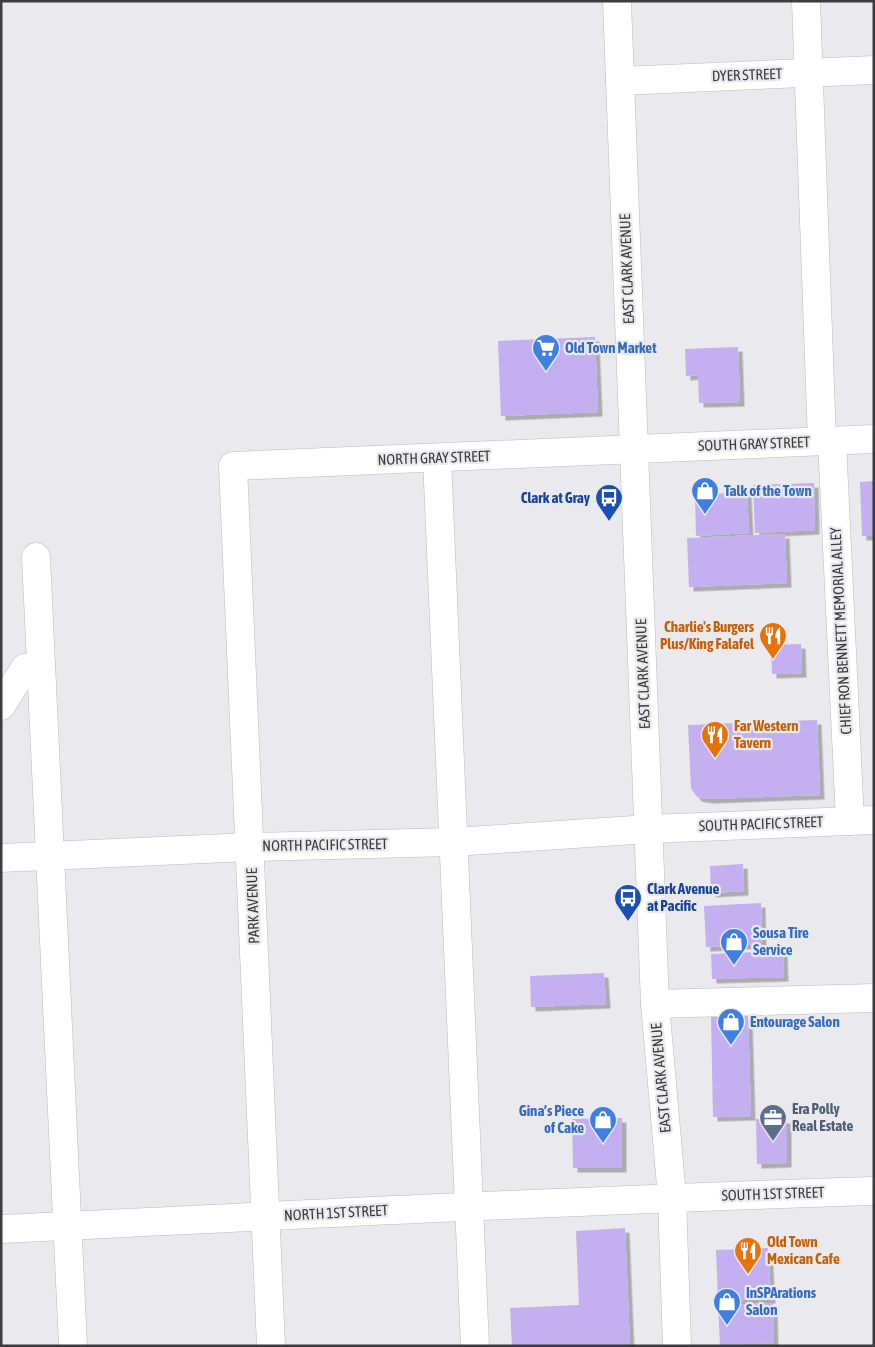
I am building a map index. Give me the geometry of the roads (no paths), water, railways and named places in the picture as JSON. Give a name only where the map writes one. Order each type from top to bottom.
[{"type":"street","name":"EAST CLARK AVENUE","points":[[617,1],[654,1004],[672,1197],[677,1346]]},
{"type":"street","name":"CHIEF RON BENNETT MEMORIAL ALLEY","points":[[806,1],[827,441],[862,820]]},
{"type":"street","name":"DYER STREET","points":[[620,81],[874,70]]},
{"type":"street","name":"SOUTH GRAY STREET","points":[[634,449],[874,439]]},
{"type":"street","name":"NORTH GRAY STREET","points":[[233,466],[634,449]]},
{"type":"street","points":[[436,458],[475,1346]]},
{"type":"street","name":"PARK AVENUE","points":[[233,466],[271,1346]]},
{"type":"street","points":[[36,557],[72,1346]]},
{"type":"street","points":[[1,706],[25,668],[42,667]]},
{"type":"street","name":"SOUTH PACIFIC STREET","points":[[649,829],[862,820]]},
{"type":"street","name":"NORTH PACIFIC STREET","points":[[1,858],[250,847],[453,842],[649,829]]},
{"type":"street","points":[[654,1004],[874,998]]},
{"type":"street","name":"SOUTH 1ST STREET","points":[[672,1197],[874,1191]]},
{"type":"street","name":"NORTH 1ST STREET","points":[[1,1230],[672,1197]]},
{"type":"place","name":"Old Town Market","points":[[546,372]]},
{"type":"place","name":"Talk of the Town","points":[[705,515]]},
{"type":"place","name":"Clark at Gray","points":[[609,522]]},
{"type":"place","name":"Charlie's Burgers Plus/King Falafel","points":[[773,660]]},
{"type":"place","name":"Far Western Tavern","points":[[715,759]]},
{"type":"place","name":"Clark Avenue at Pacific","points":[[628,922]]},
{"type":"place","name":"Sousa Tire Service","points":[[734,966]]},
{"type":"place","name":"Entourage Salon","points":[[731,1046]]},
{"type":"place","name":"Era Polly Real Estate","points":[[773,1142]]},
{"type":"place","name":"Gina’s Piece of Cake","points":[[603,1144]]},
{"type":"place","name":"Old Town Mexican Cafe","points":[[748,1275]]},
{"type":"place","name":"InSPArations Salon","points":[[727,1326]]}]
